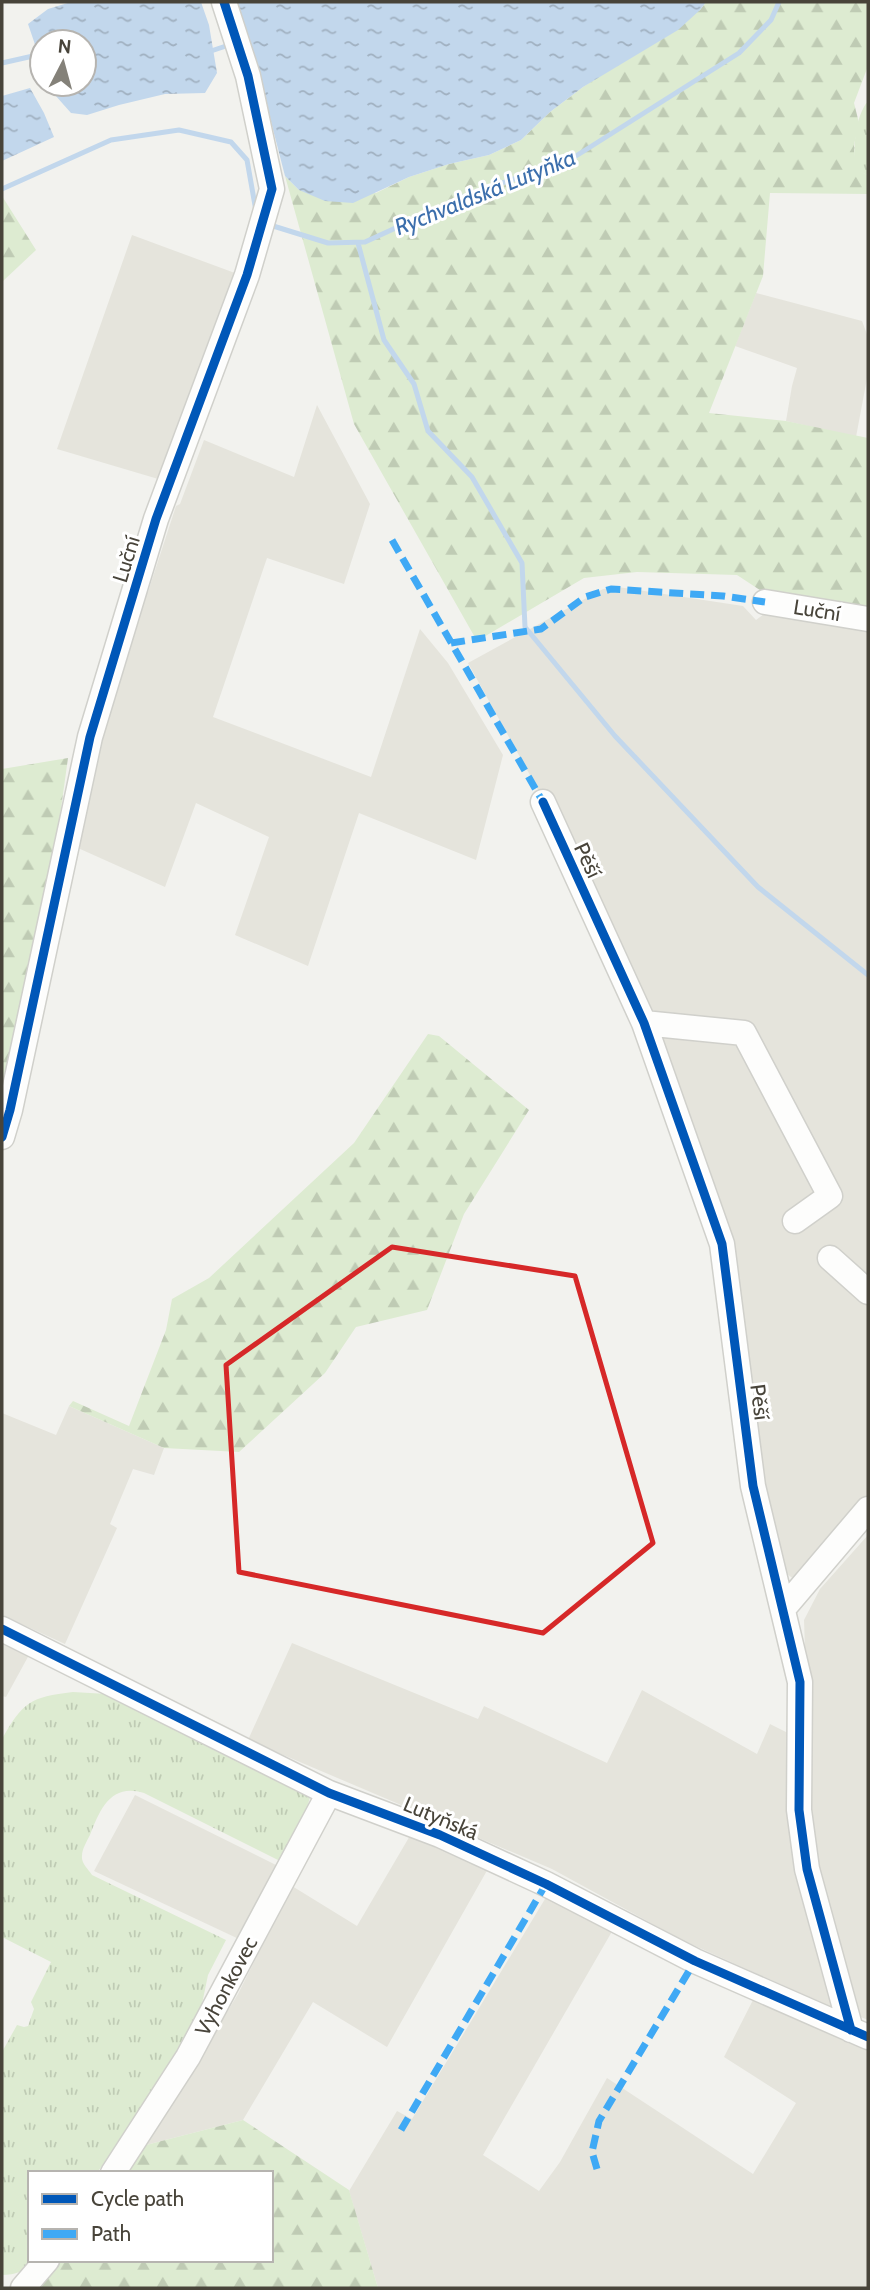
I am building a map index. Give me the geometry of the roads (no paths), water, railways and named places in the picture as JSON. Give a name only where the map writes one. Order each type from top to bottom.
[{"type":"street","name":"Luční","points":[[2,1137],[90,737],[156,519],[247,275],[272,190],[248,76],[224,2]]},
{"type":"street","name":"Luční","points":[[765,602],[868,619]]},
{"type":"street","name":"Pěší","points":[[542,802],[644,1023],[722,1244],[753,1486],[800,1682],[799,1810],[807,1869],[860,2034]]},
{"type":"street","points":[[644,1023],[744,1033],[830,1196],[795,1221]]},
{"type":"street","points":[[830,1258],[868,1292]]},
{"type":"street","points":[[783,1609],[868,1509]]},
{"type":"street","name":"Lutyňská","points":[[2,1629],[328,1793],[440,1835],[546,1884],[695,1961],[860,2034]]},
{"type":"street","name":"Vyhonkovec","points":[[114,2171],[188,2057],[328,1793]]},
{"type":"street","points":[[23,2288],[45,2262]]},
{"type":"water","points":[[71,2],[201,2],[209,25],[217,73],[205,93],[165,94],[87,115],[71,113],[58,98],[98,98],[98,28],[29,28],[28,24],[48,9]]},
{"type":"water","points":[[237,2],[706,2],[678,30],[583,87],[550,112],[521,140],[489,155],[409,177],[353,203],[325,201],[299,190],[285,176]]},
{"type":"water","points":[[28,89],[28,98],[36,98],[54,137],[2,161],[2,96]]},
{"type":"waterway","name":"Rychvaldská Lutyňka","points":[[270,225],[328,243],[365,242],[472,193],[568,161],[739,53],[771,20],[779,2]]},
{"type":"waterway","points":[[208,52],[232,44]]},
{"type":"waterway","points":[[2,63],[28,57]]},
{"type":"waterway","name":"Rychvaldská Lutyňka","points":[[2,189],[111,140],[179,130],[231,142],[247,160],[256,211]]},
{"type":"waterway","points":[[358,243],[384,340],[414,384],[428,431],[472,477],[522,563],[525,627],[615,736],[758,887],[868,975]]}]
